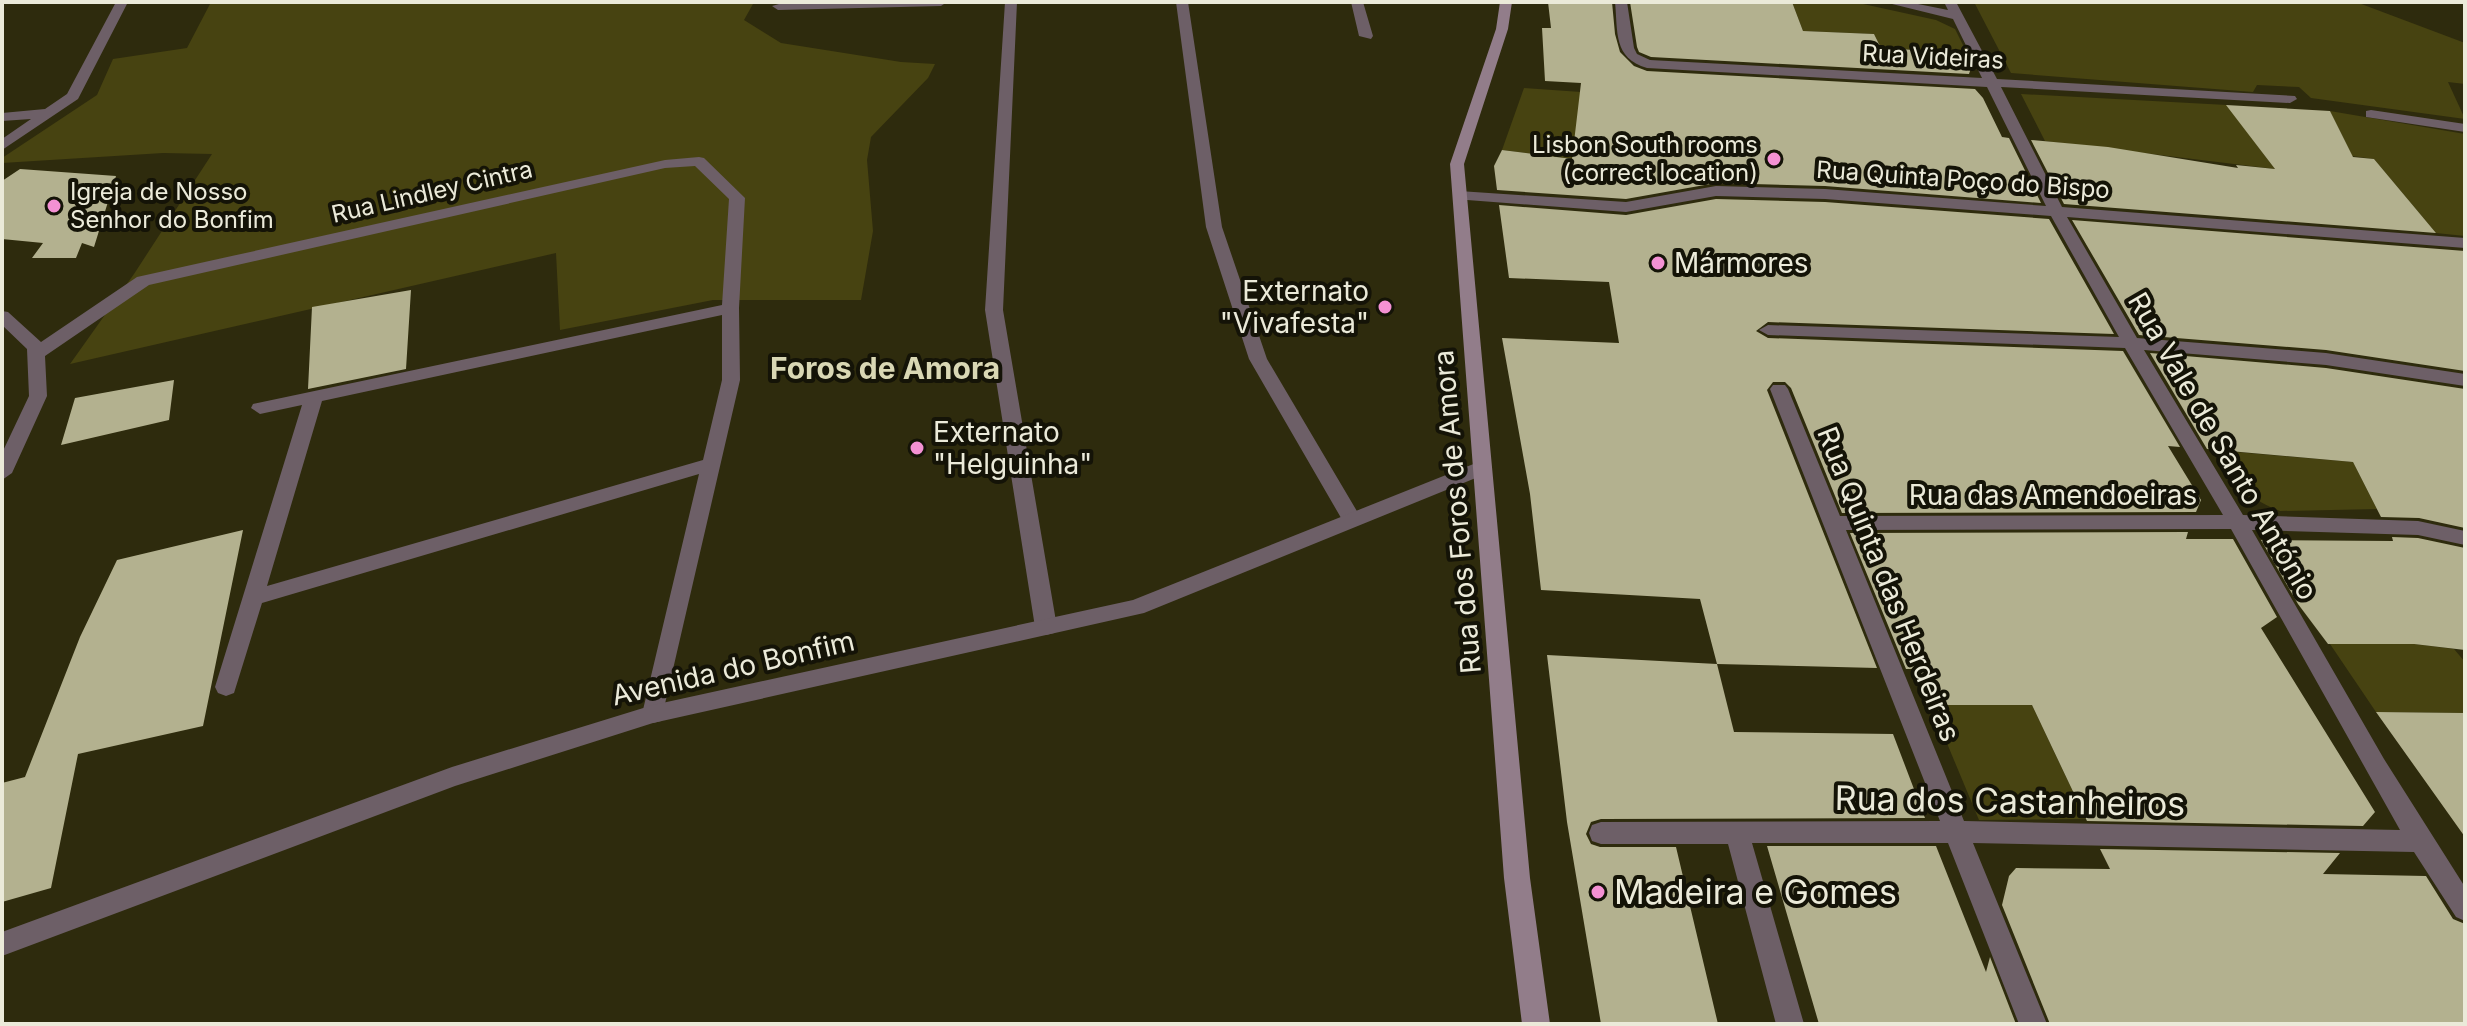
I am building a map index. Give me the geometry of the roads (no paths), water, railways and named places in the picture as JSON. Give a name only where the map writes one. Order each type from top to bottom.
[{"type":"main road","name":"Rua dos Foros de Amora","points":[[1506,2],[1502,29],[1457,164],[1517,878],[1536,1024]]},
{"type":"street","points":[[2,146],[73,96],[122,2]]},
{"type":"street","points":[[778,6],[941,2]]},
{"type":"street","points":[[1011,2],[994,310],[1046,627]]},
{"type":"street","points":[[1182,2],[1214,227],[1258,359],[1351,518]]},
{"type":"street","points":[[1357,2],[1366,36]]},
{"type":"street","name":"Rua Videiras","points":[[1621,2],[1627,48],[1632,57],[1647,64],[2290,99]]},
{"type":"street","name":"Rua Videiras","points":[[1890,2],[1953,9]]},
{"type":"street","name":"Rua Vale de Santo António","points":[[1953,9],[1994,83],[2055,210],[2129,343],[2238,522],[2419,841],[2465,909]]},
{"type":"street","points":[[2,117],[52,113]]},
{"type":"street","points":[[2371,114],[2465,128]]},
{"type":"street","name":"Rua Lindley Cintra","points":[[36,354],[143,281],[665,164],[699,161],[737,198],[730,308]]},
{"type":"street","name":"Rua Quinta Poço do Bispo","points":[[1459,196],[1626,207],[1716,191],[1825,194],[2465,243]]},
{"type":"street","points":[[260,408],[730,308],[731,380],[653,714]]},
{"type":"street","points":[[2,316],[36,347],[38,396],[2,473]]},
{"type":"street","points":[[1768,330],[2129,343],[2326,359],[2465,380]]},
{"type":"street","name":"Rua Quinta das Herdeiras","points":[[1779,389],[2033,1024]]},
{"type":"street","points":[[226,687],[314,396]]},
{"type":"street","points":[[253,598],[711,464]]},
{"type":"street","name":"Avenida do Bonfim","points":[[2,944],[452,777],[653,714],[1136,607],[1481,468]]},
{"type":"street","name":"Rua das Amendoeiras","points":[[1832,523],[2238,522],[2418,528],[2465,538]]},
{"type":"street","name":"Rua dos Castanheiros","points":[[1601,833],[1956,832],[2419,841]]},
{"type":"street","points":[[1737,833],[1790,1024]]},
{"type":"place","name":"Lisbon South rooms (correct location)","points":[[1774,159]]},
{"type":"place","name":"Igreja de Nosso Senhor do Bonfim","points":[[54,206]]},
{"type":"place","name":"Mármores","points":[[1658,263]]},
{"type":"place","name":"Externato \"Vivafesta\"","points":[[1385,307]]},
{"type":"place","name":"Externato \"Helguinha\"","points":[[917,448]]},
{"type":"place","name":"Madeira e Gomes","points":[[1598,892]]},
{"type":"district","name":"Foros de Amora","points":[[885,369]]}]
